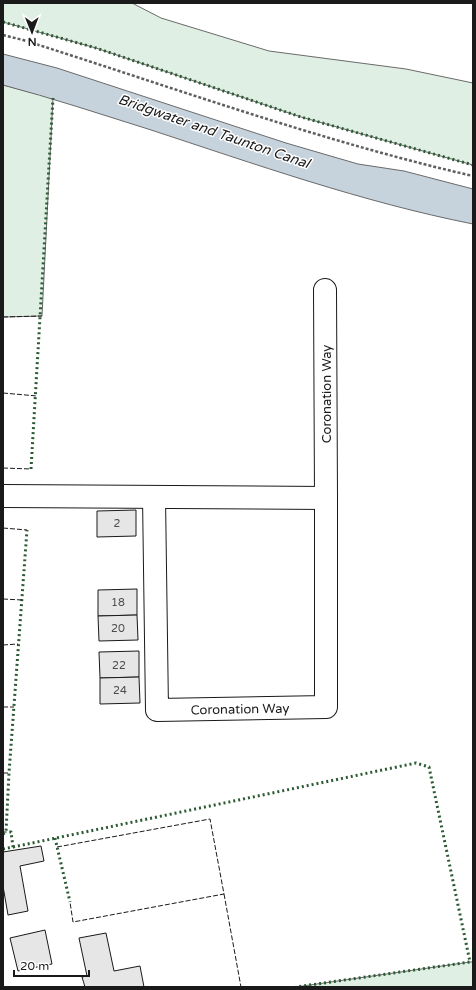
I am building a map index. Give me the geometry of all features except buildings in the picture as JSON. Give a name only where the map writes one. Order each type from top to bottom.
[{"type":"street","name":"Coronation Way","points":[[154,497],[157,710],[326,707],[325,290]]},
{"type":"street","points":[[3,496],[326,498]]},
{"type":"path","points":[[3,35],[23,40],[316,133],[430,166],[473,176]]},
{"type":"green space","points":[[3,3],[132,3],[161,18],[269,51],[406,69],[473,83],[473,165],[301,117],[96,48],[3,22]]},
{"type":"green space","points":[[3,85],[53,98],[42,316],[3,317]]},
{"type":"green space","points":[[473,962],[473,987],[296,987]]},
{"type":"water","name":"Bridgwater and Taunton Canal","points":[[3,54],[57,68],[286,143],[358,164],[404,171],[473,189],[473,224],[390,205],[350,194],[76,106],[3,85]]},
{"type":"hedge","points":[[3,22],[96,48],[301,117],[473,165]]},
{"type":"hedge","points":[[31,469],[53,98]]},
{"type":"hedge","points":[[3,834],[6,832],[27,530]]},
{"type":"hedge","points":[[13,847],[416,763],[429,767],[470,962],[296,987]]},
{"type":"hedge","points":[[3,849],[13,847],[11,832],[6,832]]},
{"type":"hedge","points":[[55,838],[70,902]]},
{"type":"fence","points":[[3,317],[42,316]]},
{"type":"fence","points":[[3,393],[37,396]]},
{"type":"fence","points":[[3,468],[31,469]]},
{"type":"fence","points":[[3,528],[27,530]]},
{"type":"fence","points":[[3,599],[22,600]]},
{"type":"fence","points":[[3,645],[18,644]]},
{"type":"fence","points":[[3,707],[14,707]]},
{"type":"fence","points":[[3,773],[9,773]]},
{"type":"fence","points":[[57,847],[210,819],[224,894],[73,922],[70,902]]},
{"type":"fence","points":[[224,894],[241,987]]}]
